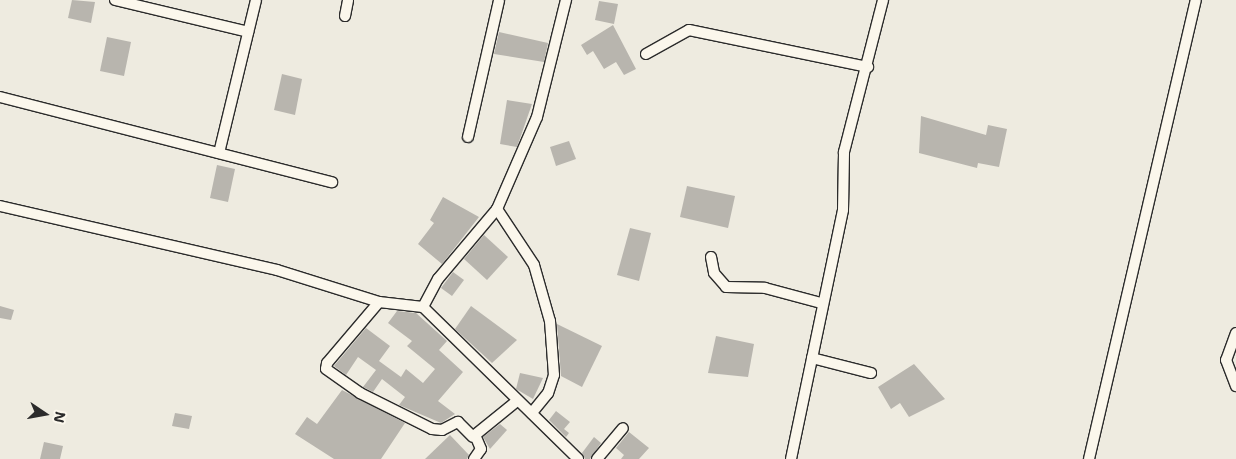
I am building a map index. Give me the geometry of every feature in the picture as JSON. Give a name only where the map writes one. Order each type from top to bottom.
[{"type":"street","points":[[115,0],[248,32]]},
{"type":"street","points":[[219,153],[256,0]]},
{"type":"street","points":[[345,16],[348,0]]},
{"type":"street","points":[[468,137],[499,0]]},
{"type":"street","points":[[423,307],[438,279],[497,209],[537,117],[566,0]]},
{"type":"street","points":[[791,459],[812,358],[821,303],[845,199],[844,152],[868,67],[882,0]]},
{"type":"street","points":[[1089,459],[1196,0]]},
{"type":"street","points":[[646,54],[689,30],[868,67]]},
{"type":"street","points":[[0,97],[332,182]]},
{"type":"street","points":[[0,206],[277,270],[379,302],[423,307],[488,365],[518,400],[578,459]]},
{"type":"street","points":[[497,209],[534,265],[550,321],[554,374],[548,393],[532,413]]},
{"type":"street","points":[[711,257],[714,273],[726,287],[765,288],[821,303]]},
{"type":"street","points":[[379,302],[327,362],[326,369],[360,393],[432,429],[442,430],[458,422],[474,437],[481,449],[474,459]]},
{"type":"street","points":[[1236,332],[1226,360],[1236,386]]},
{"type":"street","points":[[812,358],[871,373]]},
{"type":"street","points":[[474,437],[518,400]]},
{"type":"street","points":[[597,459],[623,428]]},
{"type":"building","points":[[72,0],[95,2],[91,23],[68,18]]},
{"type":"building","points":[[599,1],[618,4],[614,24],[595,20]]},
{"type":"building","points":[[613,25],[636,69],[624,75],[616,62],[604,69],[593,51],[587,55],[581,45]]},
{"type":"building","points":[[499,32],[548,43],[544,62],[494,54]]},
{"type":"building","points":[[107,37],[131,42],[124,76],[100,71]]},
{"type":"building","points":[[282,74],[302,79],[295,115],[274,110]]},
{"type":"building","points":[[507,100],[532,104],[517,147],[500,144]]},
{"type":"building","points":[[921,116],[986,135],[988,125],[1007,129],[999,167],[978,163],[977,168],[919,153]]},
{"type":"building","points":[[569,141],[576,159],[556,166],[550,147]]},
{"type":"building","points":[[217,165],[235,169],[228,202],[210,198]]},
{"type":"building","points":[[687,186],[735,196],[728,228],[680,217]]},
{"type":"building","points":[[443,197],[479,217],[442,264],[418,244],[434,223],[430,220]]},
{"type":"building","points":[[630,228],[651,233],[639,281],[617,275]]},
{"type":"building","points":[[484,235],[508,257],[487,280],[464,259]]},
{"type":"building","points":[[453,272],[464,280],[452,296],[441,288]]},
{"type":"building","points":[[0,306],[14,310],[11,320],[0,318]]},
{"type":"building","points":[[471,306],[517,340],[492,363],[455,329]]},
{"type":"building","points":[[397,311],[416,313],[447,341],[439,350],[463,372],[438,401],[455,414],[441,423],[399,405],[405,397],[382,379],[373,392],[363,387],[376,370],[358,357],[346,375],[334,366],[366,328],[390,346],[379,361],[401,377],[406,369],[423,383],[435,369],[407,346],[412,341],[388,323]]},
{"type":"building","points":[[557,324],[602,346],[582,387],[561,376]]},
{"type":"building","points":[[716,336],[754,344],[748,377],[708,373]]},
{"type":"building","points":[[914,364],[945,399],[909,417],[900,403],[891,409],[878,387]]},
{"type":"building","points":[[520,373],[543,378],[533,399],[516,389]]},
{"type":"building","points":[[342,390],[405,423],[381,459],[334,459],[295,434],[307,417],[317,424]]},
{"type":"building","points":[[556,411],[570,422],[564,429],[569,433],[566,437],[549,420]]},
{"type":"building","points":[[175,413],[192,416],[189,429],[172,426]]},
{"type":"building","points":[[500,424],[507,430],[490,449],[483,437]]},
{"type":"building","points":[[629,432],[649,448],[639,459],[621,459],[624,455],[616,448]]},
{"type":"building","points":[[450,435],[469,455],[467,459],[425,459]]},
{"type":"building","points":[[594,437],[601,443],[590,459],[585,459],[582,453]]},
{"type":"building","points":[[44,442],[63,446],[60,459],[40,459]]}]
